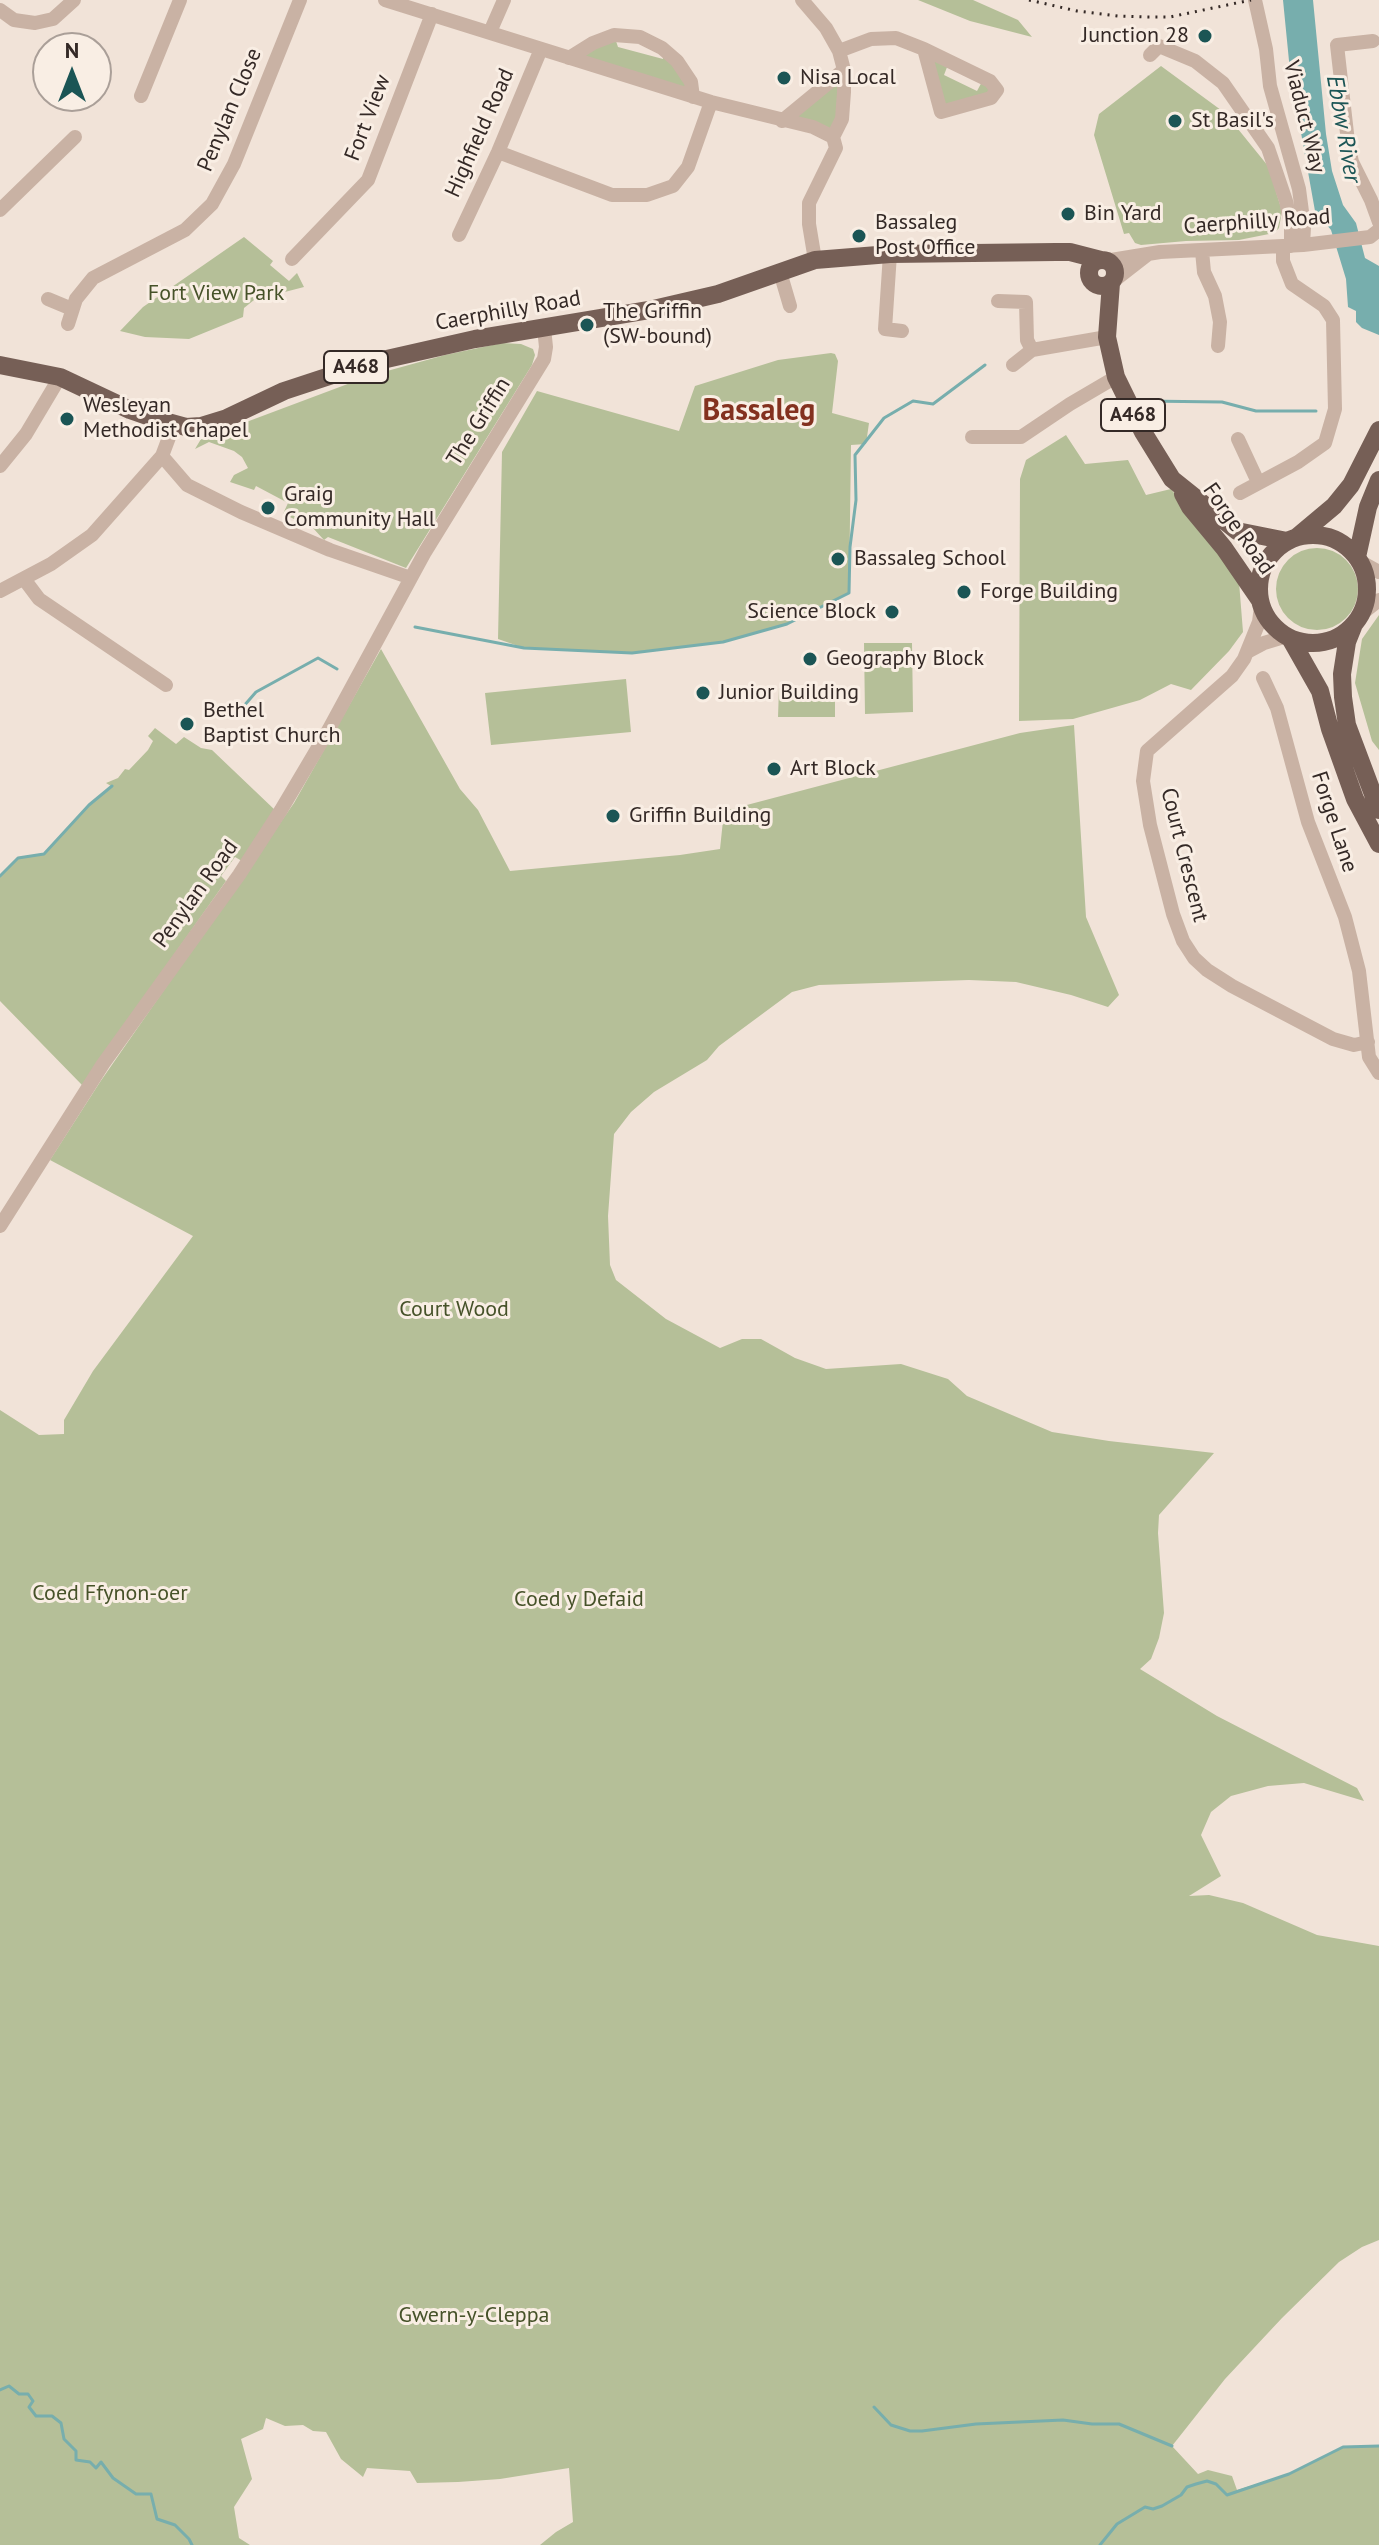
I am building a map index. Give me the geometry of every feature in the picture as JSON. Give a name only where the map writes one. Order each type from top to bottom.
[{"type":"main road","name":"Caerphilly Road","points":[[0,365],[60,377],[130,410],[186,427],[201,426],[227,418],[284,391],[369,363],[475,339],[649,310],[718,294],[815,260],[890,254],[1070,252],[1103,260]]},
{"type":"main road","name":"Caerphilly Road","points":[[1039,253],[1058,258],[1097,280]]},
{"type":"main road","points":[[1097,280],[1092,264],[1103,260]]},
{"type":"main road","name":"Forge Road","points":[[1097,280],[1116,377],[1143,432],[1172,479],[1237,531],[1292,539]]},
{"type":"main road","points":[[1357,620],[1346,632],[1329,641],[1309,643],[1289,637],[1271,624],[1261,604],[1260,578],[1269,557],[1334,506],[1351,485],[1379,430]]},
{"type":"main road","points":[[1358,559],[1368,507],[1379,480]]},
{"type":"main road","name":"Forge Road","points":[[1178,484],[1190,507],[1224,548],[1261,604]]},
{"type":"main road","points":[[1292,539],[1308,535],[1330,537],[1349,549],[1358,559],[1367,587],[1347,642],[1342,674],[1343,697],[1347,725],[1379,810]]},
{"type":"main road","points":[[1289,637],[1320,691],[1355,799],[1379,844]]},
{"type":"street","points":[[0,10],[14,20],[35,23],[53,19],[74,0]]},
{"type":"street","points":[[141,96],[180,0]]},
{"type":"street","name":"Penylan Close","points":[[68,324],[76,299],[93,278],[185,230],[212,204],[234,164],[300,0]]},
{"type":"street","points":[[385,0],[693,97],[813,127],[833,137]]},
{"type":"street","points":[[490,32],[504,0]]},
{"type":"street","points":[[802,0],[826,28],[839,51],[844,70],[842,119],[833,137],[836,148],[809,203],[815,260]]},
{"type":"street","name":"Viaduct Way","points":[[1255,0],[1266,49],[1270,86],[1299,189],[1304,227],[1297,246]]},
{"type":"street","name":"Fort View","points":[[292,259],[368,180],[432,14]]},
{"type":"street","points":[[569,58],[593,43],[614,35],[640,37],[662,48],[677,61],[691,82],[693,97]]},
{"type":"street","points":[[839,51],[871,39],[896,38],[924,49],[990,81],[997,90],[991,98],[941,112],[924,49]]},
{"type":"street","points":[[1373,41],[1337,45],[1352,162],[1379,222]]},
{"type":"street","points":[[1150,55],[1159,46],[1195,61],[1223,83],[1268,148],[1297,246],[1283,261],[1292,284],[1324,306],[1333,320],[1335,409],[1325,443],[1298,462],[1240,493]]},
{"type":"street","name":"Highfield Road","points":[[459,235],[541,49]]},
{"type":"street","points":[[782,121],[844,70]]},
{"type":"street","points":[[498,152],[612,195],[647,195],[673,186],[688,167],[711,102]]},
{"type":"street","points":[[0,210],[75,137]]},
{"type":"street","name":"Caerphilly Road","points":[[1103,260],[1147,254],[1297,246],[1374,234]]},
{"type":"street","points":[[1202,251],[1204,272],[1215,296],[1220,322],[1218,346]]},
{"type":"street","points":[[890,254],[885,329],[902,331]]},
{"type":"street","points":[[1097,280],[1147,254]]},
{"type":"street","points":[[780,272],[790,306]]},
{"type":"street","points":[[48,299],[72,309]]},
{"type":"street","points":[[998,301],[1026,302],[1027,340],[1032,350]]},
{"type":"street","name":"The Griffin","points":[[411,578],[544,359],[544,328]]},
{"type":"street","points":[[1013,365],[1032,350],[1107,337]]},
{"type":"street","points":[[0,466],[26,434],[60,377]]},
{"type":"street","points":[[972,437],[1021,437],[1116,377]]},
{"type":"street","points":[[0,591],[51,564],[92,535],[162,456],[174,424]]},
{"type":"street","points":[[1238,439],[1258,482]]},
{"type":"street","points":[[162,456],[187,485],[241,512],[325,548],[411,578]]},
{"type":"street","points":[[1358,559],[1379,572]]},
{"type":"street","name":"Penylan Road","points":[[0,1226],[103,1064],[239,875],[281,810],[411,578]]},
{"type":"street","points":[[24,579],[39,599],[166,685]]},
{"type":"street","points":[[1357,620],[1379,600]]},
{"type":"street","name":"Court Crescent","points":[[1261,604],[1259,622],[1247,652],[1232,676],[1147,751],[1143,781],[1150,825],[1173,914],[1183,941],[1194,958],[1232,986],[1333,1039],[1354,1045],[1368,1042]]},
{"type":"street","points":[[1247,652],[1264,643],[1289,637]]},
{"type":"street","name":"Forge Lane","points":[[1263,678],[1277,708],[1308,822],[1345,917],[1359,971],[1369,1057],[1379,1073]]},
{"type":"green space","points":[[918,0],[973,0],[1018,20],[1032,37],[970,21]]},
{"type":"green space","points":[[614,35],[618,47],[663,59],[662,48],[693,97],[569,58]]},
{"type":"green space","points":[[924,49],[949,62],[944,75],[977,91],[984,78],[997,90],[941,112]]},
{"type":"green space","points":[[1161,66],[1225,113],[1268,166],[1282,211],[1279,228],[1274,233],[1239,240],[1141,245],[1135,243],[1129,233],[1124,234],[1094,135],[1099,114]]},
{"type":"green space","points":[[844,70],[833,137],[782,121]]},
{"type":"green space","name":"Fort View Park","points":[[244,237],[273,261],[270,265],[289,281],[297,273],[304,287],[254,300],[244,308],[243,317],[189,339],[145,337],[120,331],[143,307]]},
{"type":"green space","points":[[502,343],[521,344],[533,349],[532,365],[406,568],[328,537],[324,540],[312,527],[283,514],[288,503],[256,486],[254,490],[230,482],[234,475],[248,468],[234,451],[209,442],[195,449],[201,439],[369,376]]},
{"type":"green space","points":[[831,353],[838,361],[832,413],[869,423],[866,444],[851,445],[849,593],[787,624],[723,642],[632,653],[524,648],[498,639],[502,452],[537,391],[679,431],[695,386],[778,360]]},
{"type":"green space","points":[[1066,435],[1085,464],[1128,460],[1146,495],[1171,489],[1239,582],[1243,632],[1191,690],[1171,684],[1140,700],[1073,719],[1019,721],[1020,479],[1026,460]]},
{"type":"green space","points":[[1317,548],[1333,551],[1346,560],[1355,573],[1358,589],[1355,605],[1346,618],[1333,627],[1317,630],[1301,627],[1288,618],[1279,605],[1276,589],[1279,573],[1288,560],[1301,551]]},
{"type":"green space","points":[[1379,615],[1379,750],[1372,741],[1355,683],[1362,639]]},
{"type":"green space","points":[[864,643],[912,643],[913,712],[865,714]]},
{"type":"green space","points":[[381,649],[460,789],[478,810],[510,871],[720,849],[724,811],[1020,733],[1074,725],[1086,917],[1119,995],[1108,1007],[1016,982],[969,980],[819,985],[792,992],[719,1046],[707,1060],[654,1092],[631,1112],[614,1134],[608,1216],[610,1265],[616,1280],[666,1319],[720,1348],[742,1339],[761,1339],[795,1358],[826,1369],[901,1364],[948,1379],[967,1396],[1052,1432],[1214,1453],[1159,1515],[1164,1613],[1151,1659],[1140,1669],[1217,1716],[1357,1788],[1364,1801],[1304,1783],[1268,1786],[1231,1796],[1211,1812],[1201,1835],[1221,1876],[1189,1896],[1209,1895],[1243,1903],[1317,1935],[1379,1946],[1379,2240],[1339,2262],[1282,2318],[1225,2379],[1172,2446],[1198,2474],[1208,2470],[1232,2476],[1237,2490],[1289,2474],[1343,2447],[1379,2446],[1379,2545],[540,2545],[573,2522],[569,2468],[458,2482],[417,2483],[410,2471],[367,2468],[363,2477],[341,2459],[326,2432],[313,2431],[303,2425],[285,2426],[266,2418],[263,2429],[241,2439],[252,2479],[234,2507],[239,2538],[250,2545],[0,2545],[0,1410],[39,1435],[64,1434],[64,1420],[93,1371],[193,1236],[50,1160],[100,1082],[294,803]]},
{"type":"green space","points":[[626,679],[631,732],[491,745],[485,693]]},
{"type":"green space","points":[[835,687],[835,717],[778,717],[779,688]]},
{"type":"green space","points":[[155,728],[176,744],[184,737],[201,748],[212,750],[276,811],[242,861],[235,857],[221,876],[226,881],[82,1085],[0,1001],[0,876],[18,858],[45,854],[89,805],[111,786],[106,783],[118,778],[125,769],[129,770],[148,750],[153,741],[148,736]]},
{"type":"water","points":[[1283,0],[1313,0],[1332,171],[1343,205],[1356,223],[1365,258],[1379,266],[1379,335],[1362,328],[1356,322],[1356,311],[1348,307],[1346,279],[1331,230],[1315,211],[1290,71]]},
{"type":"waterway","points":[[415,627],[524,648],[632,653],[723,642],[787,624],[849,593],[850,547],[856,500],[855,455],[884,418],[913,401],[933,404],[985,365]]},
{"type":"waterway","points":[[1144,401],[1222,402],[1256,411],[1316,411]]},
{"type":"waterway","points":[[236,715],[256,692],[318,658],[337,669]]},
{"type":"waterway","points":[[0,876],[18,858],[44,854],[89,805],[112,786]]},
{"type":"waterway","points":[[0,2390],[9,2386],[19,2394],[28,2394],[33,2401],[29,2407],[36,2416],[52,2416],[61,2423],[64,2439],[76,2451],[76,2460],[90,2462],[96,2468],[101,2462],[113,2478],[136,2494],[151,2494],[157,2519],[175,2525],[192,2545]]},
{"type":"waterway","points":[[874,2407],[891,2425],[910,2431],[1063,2420],[1119,2424],[1172,2446]]},
{"type":"waterway","points":[[1100,2545],[1117,2524],[1145,2507],[1153,2509],[1162,2506],[1181,2495],[1187,2487],[1207,2481],[1216,2484],[1227,2495],[1289,2474],[1343,2447],[1379,2446]]},
{"type":"railway","points":[[1029,0],[1077,11],[1148,17],[1170,17],[1251,0]]},
{"type":"place","name":"Junction 28","points":[[1205,36]]},
{"type":"place","name":"Nisa Local","points":[[784,78]]},
{"type":"place","name":"St Basil's","points":[[1175,121]]},
{"type":"place","name":"Bin Yard","points":[[1068,214]]},
{"type":"place","name":"Bassaleg Post Office","points":[[859,236]]},
{"type":"place","name":"The Griffin (SW-bound)","points":[[587,325]]},
{"type":"place","name":"Wesleyan Methodist Chapel","points":[[67,419]]},
{"type":"place","name":"Graig Community Hall","points":[[268,508]]},
{"type":"place","name":"Bassaleg School","points":[[838,559]]},
{"type":"place","name":"Forge Building","points":[[964,592]]},
{"type":"place","name":"Science Block","points":[[892,612]]},
{"type":"place","name":"Geography Block","points":[[810,659]]},
{"type":"place","name":"Junior Building","points":[[703,693]]},
{"type":"place","name":"Bethel Baptist Church","points":[[187,724]]},
{"type":"place","name":"Art Block","points":[[774,769]]},
{"type":"place","name":"Griffin Building","points":[[613,816]]},
{"type":"district","name":"Bassaleg","points":[[759,411]]},
{"type":"water label","name":"Ebbw River","points":[[1343,129]]},
{"type":"park label","name":"Court Wood","points":[[454,1310]]},
{"type":"park label","name":"Coed Ffynon-oer","points":[[110,1594]]},
{"type":"park label","name":"Coed y Defaid","points":[[579,1600]]},
{"type":"park label","name":"Gwern-y-Cleppa","points":[[474,2316]]}]
